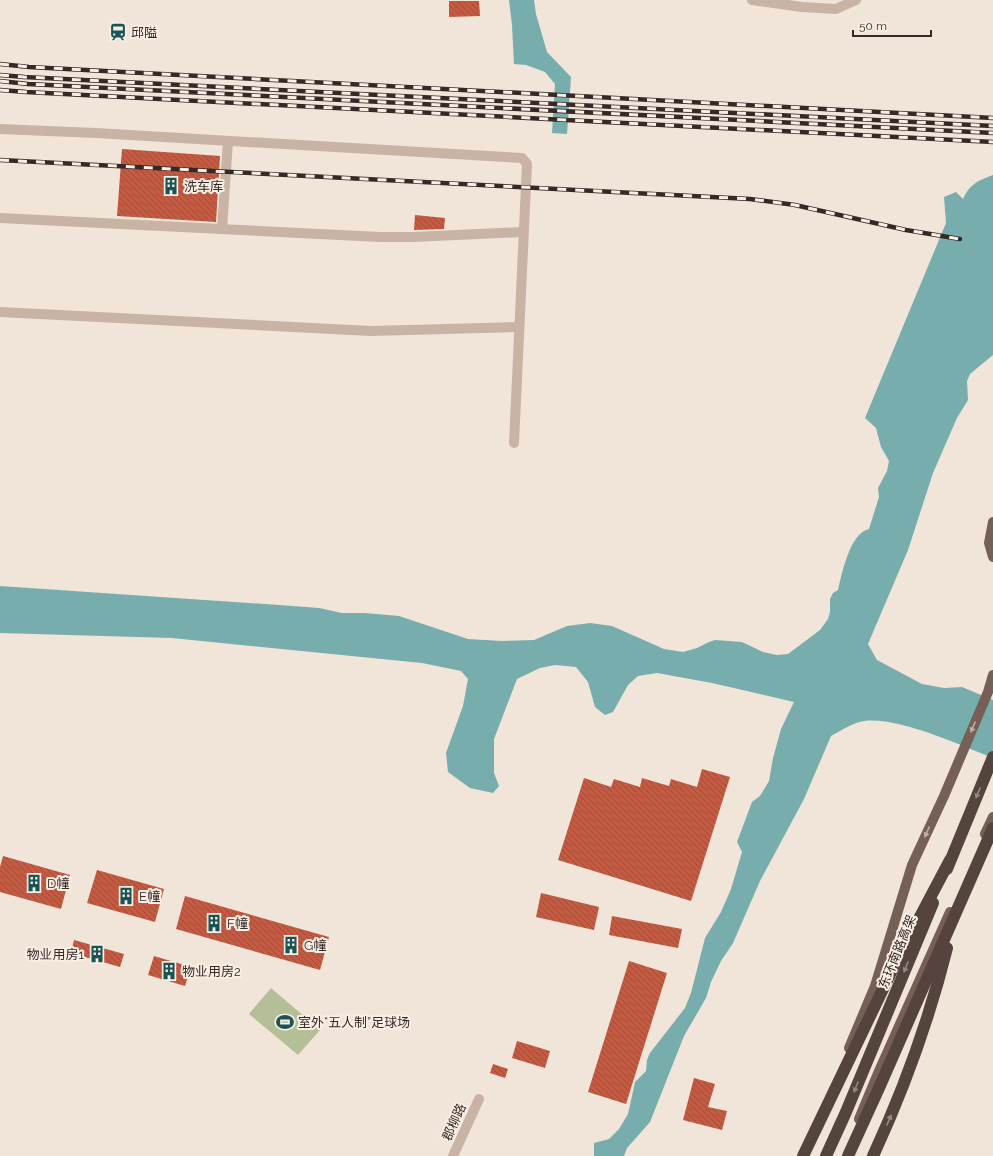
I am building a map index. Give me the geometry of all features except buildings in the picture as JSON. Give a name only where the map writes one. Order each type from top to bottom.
[{"type":"highway","name":"东环南路高架","points":[[826,1156],[846,1112],[993,758]]},
{"type":"highway","points":[[848,1156],[993,828]]},
{"type":"highway","points":[[803,1156],[894,966],[950,860]]},
{"type":"highway","points":[[873,1156],[890,1120],[929,1014],[956,913]]},
{"type":"main road","points":[[993,522],[989,543],[993,557]]},
{"type":"main road","points":[[803,1156],[875,986],[912,865],[944,796],[988,692],[993,675]]},
{"type":"main road","points":[[844,1156],[885,1056],[993,817]]},
{"type":"street","points":[[752,0],[802,7],[836,9],[856,0]]},
{"type":"street","points":[[0,128],[522,158],[527,164],[514,444]]},
{"type":"street","points":[[222,229],[228,141]]},
{"type":"street","points":[[0,218],[386,237],[523,232]]},
{"type":"street","points":[[0,312],[371,331],[519,327]]},
{"type":"street","name":"郡柳路","points":[[453,1156],[479,1099]]},
{"type":"green space","name":"室外“五人制”足球场","points":[[271,988],[320,1030],[298,1055],[249,1014]]},
{"type":"water","points":[[509,0],[534,0],[536,14],[547,52],[571,77],[567,134],[552,133],[555,84],[545,72],[526,65],[514,64]]},
{"type":"water","points":[[993,175],[993,355],[970,374],[967,381],[968,400],[957,418],[933,473],[908,550],[868,644],[877,660],[922,684],[944,688],[962,687],[993,700],[993,758],[929,733],[895,723],[864,721],[856,723],[831,736],[804,799],[760,881],[733,943],[721,961],[711,982],[706,998],[684,1036],[650,1122],[627,1148],[624,1156],[594,1156],[594,1143],[609,1139],[619,1129],[628,1114],[635,1082],[646,1071],[647,1060],[650,1053],[685,1008],[691,993],[705,938],[721,912],[731,889],[742,852],[737,842],[752,802],[760,796],[769,781],[773,758],[781,729],[794,702],[712,683],[657,673],[638,676],[628,685],[613,712],[605,715],[595,707],[588,682],[576,667],[555,665],[540,668],[517,679],[494,739],[494,773],[499,786],[493,793],[470,788],[448,772],[446,753],[463,706],[468,679],[461,671],[422,663],[172,638],[0,633],[0,586],[319,608],[342,613],[365,613],[399,616],[468,639],[502,641],[534,640],[567,626],[590,623],[612,626],[664,649],[683,652],[715,640],[742,642],[763,652],[777,655],[788,654],[820,630],[828,619],[830,612],[830,599],[833,593],[838,590],[845,564],[852,546],[862,532],[869,529],[879,497],[878,488],[887,471],[889,461],[881,447],[876,428],[865,418],[946,223],[944,197],[956,192],[963,199],[971,186]]},
{"type":"railway","points":[[0,64],[29,67],[993,118]]},
{"type":"railway","points":[[0,75],[993,126]]},
{"type":"railway","points":[[0,81],[28,84],[993,133]]},
{"type":"railway","points":[[0,90],[993,142]]},
{"type":"railway","points":[[0,160],[750,199],[795,205],[906,230],[960,239]]},
{"type":"place","name":"邱隘","points":[[118,32]]},
{"type":"place","name":"洗车库","points":[[171,186]]},
{"type":"place","name":"D幢","points":[[34,883]]},
{"type":"place","name":"E幢","points":[[126,896]]},
{"type":"place","name":"F幢","points":[[214,923]]},
{"type":"place","name":"G幢","points":[[291,945]]},
{"type":"place","name":"物业用房1","points":[[97,954]]},
{"type":"place","name":"物业用房2","points":[[169,971]]},
{"type":"place","name":"室外“五人制”足球场","points":[[285,1022]]}]
